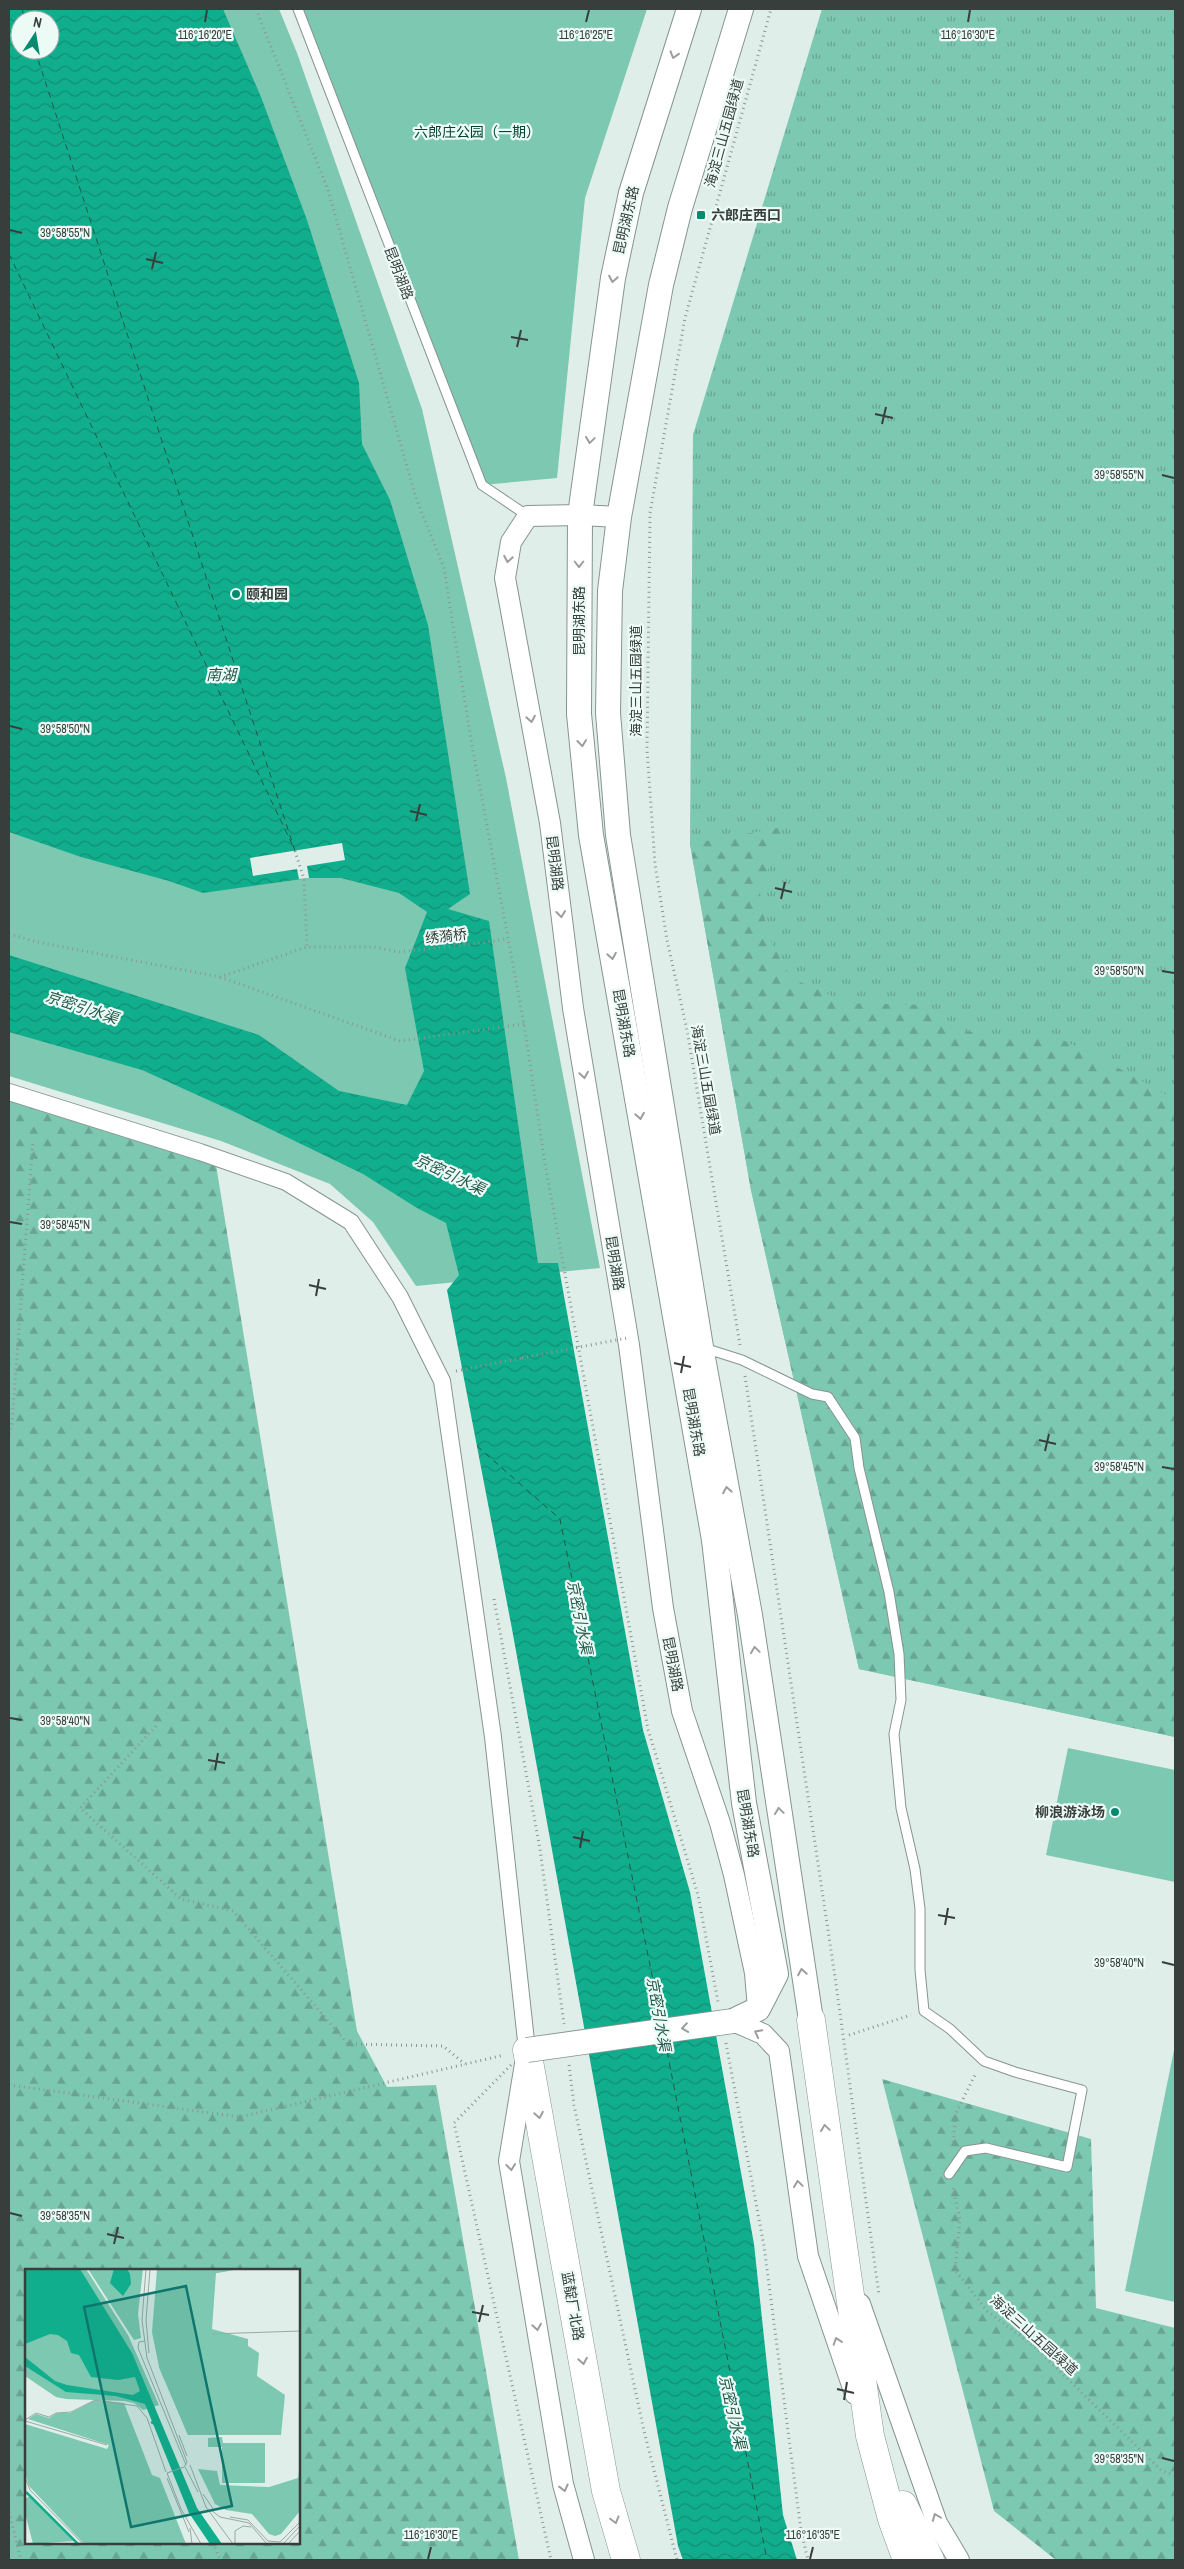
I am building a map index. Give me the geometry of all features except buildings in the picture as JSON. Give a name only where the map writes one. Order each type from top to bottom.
[{"type":"highway","points":[[811,2020],[870,2436],[892,2519],[907,2560]]},
{"type":"highway","name":"蓝靛厂北路","points":[[527,2050],[606,2491],[626,2560]]},
{"type":"highway","points":[[870,2436],[930,2560]]},
{"type":"main road","name":"昆明湖东路","points":[[689,9],[631,193],[613,278],[580,515],[579,714],[591,835],[714,1540],[744,1804],[776,1974],[758,2009]]},
{"type":"main road","name":"昆明湖东路","points":[[741,9],[680,208],[668,256],[619,517],[610,591],[608,713],[618,835],[701,1347],[750,1615],[811,2020]]},
{"type":"main road","points":[[527,2050],[726,2024],[758,2009]]},
{"type":"street","points":[[528,516],[580,515],[619,517]]},
{"type":"street","name":"昆明湖路","points":[[528,516],[511,542],[505,578],[550,823],[573,1008],[627,1338],[662,1608],[682,1710],[720,1823],[734,1875],[755,1973],[758,2009]]},
{"type":"street","points":[[9,1092],[200,1152],[286,1182],[351,1222],[400,1297],[442,1381],[493,1737],[527,2050],[509,2161],[563,2484],[584,2560]]},
{"type":"street","points":[[726,2024],[763,2034],[779,2050],[808,2256],[870,2436]]},
{"type":"street","points":[[843,2255],[937,2522],[959,2560]]},
{"type":"lane","name":"昆明湖路","points":[[298,9],[458,428],[482,485],[528,516]]},
{"type":"lane","points":[[701,1347],[742,1360],[812,1394],[828,1397],[855,1438],[859,1468],[889,1592],[898,1654],[900,1700],[894,1734],[901,1808],[915,1868],[919,1901],[920,1970],[924,2011],[950,2029],[984,2061],[1015,2072],[1082,2090],[1067,2167],[986,2148],[964,2151],[950,2174]]},
{"type":"path","points":[[256,9],[328,190],[416,498],[444,568],[471,740],[524,1024],[545,1164],[648,1729],[698,1894],[726,2024],[764,2246],[801,2531],[808,2560]]},
{"type":"path","name":"海淀三山五园绿道","points":[[771,9],[685,318],[650,513],[646,749],[655,864],[667,940],[687,1030],[742,1360],[835,1977],[880,2305]]},
{"type":"path","points":[[295,851],[304,878],[307,947]]},
{"type":"path","points":[[9,934],[37,942],[220,977],[400,1041],[524,1024]]},
{"type":"path","name":"绣漪桥","points":[[220,977],[307,947],[374,947],[399,952],[508,938]]},
{"type":"path","points":[[9,1434],[12,1423],[33,1140]]},
{"type":"path","points":[[439,1374],[627,1338]]},
{"type":"path","points":[[457,1371],[458,1380]]},
{"type":"path","points":[[493,1596],[540,1849],[564,2026]]},
{"type":"path","points":[[156,1726],[80,1808],[181,1900],[232,1911],[348,2044],[443,2046],[465,2064]]},
{"type":"path","points":[[849,2035],[924,2011]]},
{"type":"path","points":[[9,2085],[240,2117],[527,2050]]},
{"type":"path","points":[[527,2050],[454,2123],[551,2560]]},
{"type":"path","points":[[568,2056],[574,2105],[644,2431],[677,2560]]},
{"type":"path","name":"海淀三山五园绿道","points":[[984,2061],[956,2113],[950,2174],[960,2220],[955,2270],[987,2311],[1035,2347],[1162,2471],[1175,2475]]},
{"type":"path","points":[[9,2512],[21,2560]]},
{"type":"path","points":[[213,2544],[220,2560]]},
{"type":"green space","name":"颐和园","points":[[9,9],[279,9],[297,53],[422,409],[506,778],[600,1268],[416,1286],[373,1222],[330,1184],[221,1141],[9,1076]]},
{"type":"green space","name":"六郎庄公园（一期）","points":[[298,9],[647,9],[585,198],[557,478],[482,485]]},
{"type":"green space","points":[[822,9],[1175,9],[1175,1737],[859,1669],[751,1190],[690,844],[693,435]]},
{"type":"green space","points":[[783,827],[760,893],[768,936],[791,978],[848,1003],[922,1005],[966,1031],[1015,1040],[1051,1034],[1126,1072],[1175,1100],[1175,1737],[859,1669],[751,1190],[690,844]]},
{"type":"green space","points":[[9,1098],[216,1165],[357,2031],[387,2087],[436,2085],[519,2560],[9,2560]]},
{"type":"green space","name":"柳浪游泳场","points":[[1068,1748],[1175,1770],[1175,1882],[1046,1855]]},
{"type":"green space","points":[[1175,2045],[1175,2302],[1125,2291]]},
{"type":"green space","points":[[882,2079],[1091,2139],[1096,2308],[1175,2328],[1175,2560],[1056,2560],[994,2511]]},
{"type":"water","name":"颐和园","points":[[9,9],[223,9],[261,97],[307,220],[359,383],[362,444],[390,500],[428,625],[470,894],[448,909],[489,921],[538,1263],[558,1263],[643,1730],[690,1892],[754,2244],[783,2515],[797,2560],[683,2560],[678,2546],[512,1629],[447,1290],[459,1275],[446,1223],[417,1208],[363,1174],[237,1113],[142,1070],[9,1032],[9,955],[259,1035],[339,1091],[407,1105],[424,1071],[405,968],[427,912],[399,893],[341,878],[309,878],[203,893],[169,881],[81,857],[9,832]]},
{"type":"pier","points":[[342,843],[345,860],[307,866],[309,878],[299,879],[297,869],[253,876],[250,858]]},
{"type":"ferry route","points":[[38,60],[295,851]]},
{"type":"ferry route","points":[[9,254],[293,846]]},
{"type":"ferry route","points":[[477,1446],[560,1519],[661,2020]]},
{"type":"ferry route","points":[[665,2041],[767,2560]]},
{"type":"place","name":"六郎庄西口","points":[[701,215]]},
{"type":"place","name":"颐和园","points":[[236,594]]},
{"type":"place","name":"柳浪游泳场","points":[[1115,1812]]},
{"type":"water label","name":"南湖","points":[[221,674]]},
{"type":"water label","name":"京密引水渠","points":[[82,1007]]},
{"type":"water label","name":"京密引水渠","points":[[450,1174]]},
{"type":"water label","name":"京密引水渠","points":[[580,1617]]},
{"type":"water label","name":"京密引水渠","points":[[659,2014]]},
{"type":"water label","name":"京密引水渠","points":[[733,2412]]}]
